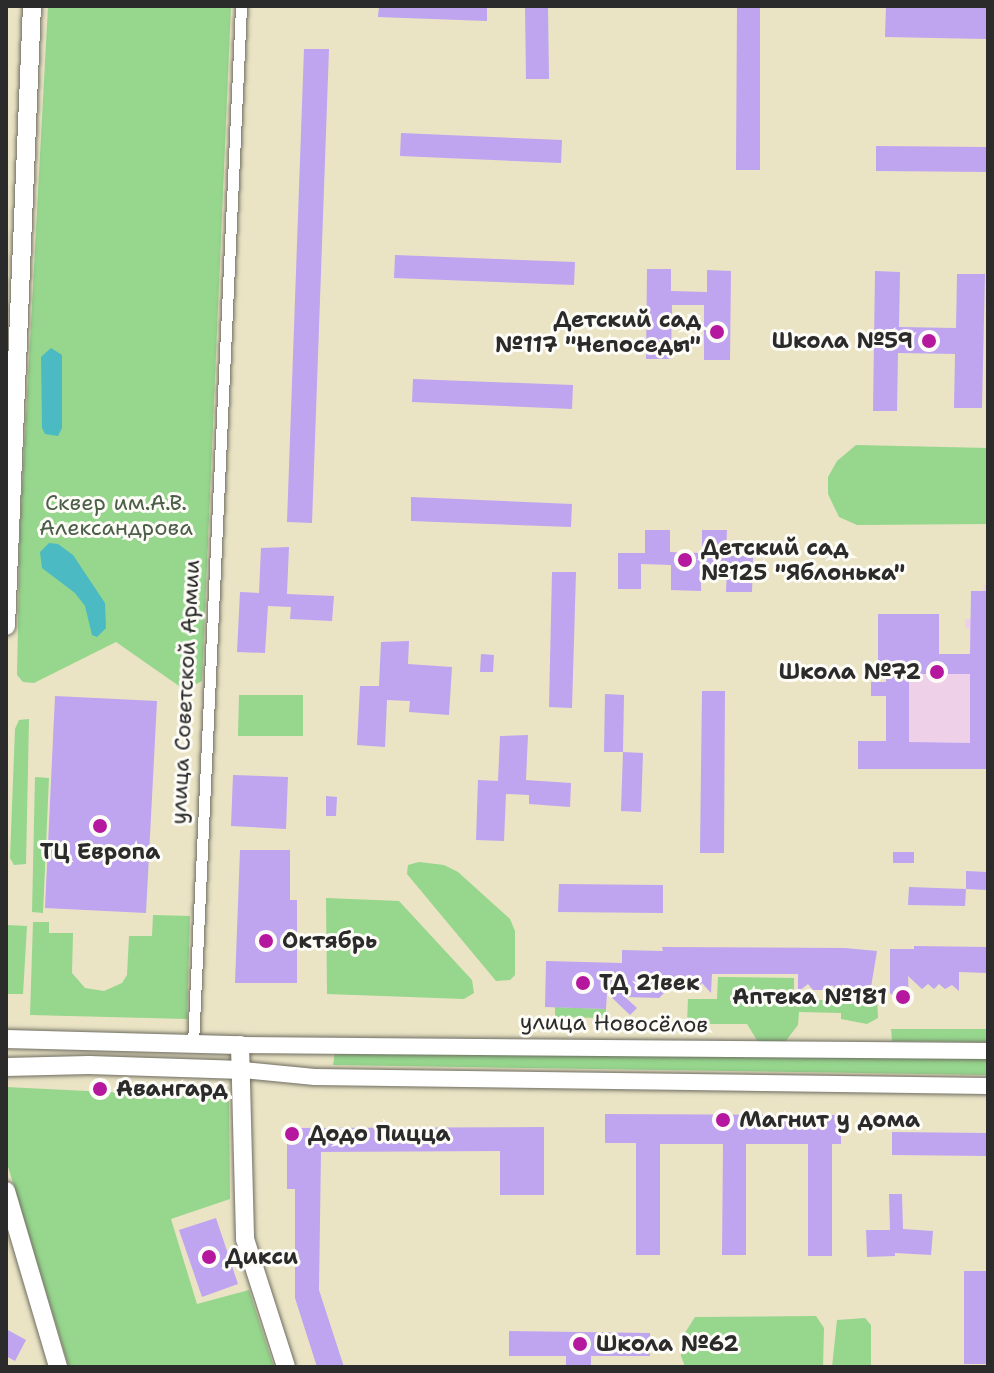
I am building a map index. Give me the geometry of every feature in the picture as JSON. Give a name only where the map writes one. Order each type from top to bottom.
[{"type":"main road","points":[[6,626],[32,6]]},
{"type":"main road","name":"улица Новосёлов","points":[[6,1039],[240,1045],[988,1051]]},
{"type":"main road","points":[[240,1045],[245,1239],[286,1367]]},
{"type":"main road","points":[[6,1067],[89,1065],[243,1070],[315,1077],[988,1086]]},
{"type":"main road","points":[[6,1191],[58,1367]]},
{"type":"street","name":"улица Советской Армии","points":[[193,1044],[241,6]]},
{"type":"shaded area","name":"Школа №72","points":[[985,585],[988,585],[988,769],[858,769],[886,741],[886,696],[871,696],[871,682],[886,682],[886,662],[878,662],[878,614],[939,614],[939,654],[970,654],[970,629],[965,628],[965,619],[971,619]]},
{"type":"green space","name":"Сквер им.А.В. Александрова","points":[[48,6],[231,6],[202,681],[191,687],[179,686],[116,642],[34,683],[23,682],[17,675],[20,528]]},
{"type":"green space","points":[[856,445],[988,448],[988,524],[857,525],[839,517],[828,494],[828,477],[837,461]]},
{"type":"green space","points":[[239,695],[303,695],[303,736],[238,736]]},
{"type":"green space","points":[[29,719],[26,864],[14,865],[10,858],[15,729],[19,720]]},
{"type":"green space","points":[[35,777],[49,778],[43,913],[32,912]]},
{"type":"green space","points":[[419,862],[444,865],[458,872],[510,919],[515,931],[515,975],[510,980],[496,981],[407,874],[408,865]]},
{"type":"green space","points":[[326,898],[399,901],[472,980],[474,993],[464,999],[327,994]]},
{"type":"green space","points":[[153,915],[190,916],[187,1019],[30,1015],[33,922],[49,922],[49,933],[73,933],[72,973],[85,988],[104,991],[122,983],[127,975],[129,936],[152,936]]},
{"type":"green space","points":[[7,925],[27,926],[23,994],[6,994]]},
{"type":"green space","points":[[718,977],[794,978],[794,1000],[842,1000],[842,1004],[852,995],[860,999],[870,993],[877,996],[878,1018],[867,1024],[841,1019],[841,1013],[799,1012],[798,1025],[785,1042],[758,1042],[747,1024],[687,1024],[688,999],[717,999]]},
{"type":"green space","points":[[555,1007],[606,1009],[606,1018],[555,1017]]},
{"type":"green space","points":[[891,1029],[988,1029],[988,1042],[892,1041]]},
{"type":"green space","points":[[335,1052],[988,1059],[988,1075],[333,1065]]},
{"type":"green space","points":[[6,1087],[229,1098],[230,1199],[171,1219],[197,1304],[249,1290],[274,1367],[69,1367],[6,1160]]},
{"type":"green space","points":[[816,1316],[824,1328],[823,1367],[685,1367],[681,1356],[681,1339],[695,1317]]},
{"type":"green space","points":[[865,1318],[871,1325],[871,1367],[832,1367],[837,1320]]},
{"type":"water","points":[[51,348],[62,355],[62,428],[58,436],[45,434],[42,428],[41,357]]},
{"type":"water","points":[[49,543],[58,544],[73,555],[105,603],[106,628],[97,637],[92,635],[85,606],[75,593],[42,568],[40,552]]},
{"type":"building","points":[[379,6],[487,6],[487,21],[378,17]]},
{"type":"building","points":[[525,6],[548,6],[549,79],[526,79]]},
{"type":"building","points":[[737,6],[760,6],[760,170],[736,170]]},
{"type":"building","points":[[886,6],[987,6],[986,39],[885,37]]},
{"type":"building","points":[[304,49],[329,49],[312,523],[287,522]]},
{"type":"building","points":[[401,133],[562,140],[561,163],[400,156]]},
{"type":"building","points":[[876,146],[988,147],[988,172],[876,171]]},
{"type":"building","points":[[395,255],[575,262],[574,285],[394,278]]},
{"type":"building","name":"Детский сад №117 \"Непоседы\"","points":[[647,269],[671,269],[671,291],[707,292],[707,270],[731,271],[730,360],[704,360],[704,305],[672,305],[671,359],[646,359]]},
{"type":"building","name":"Школа №59","points":[[875,271],[900,272],[899,327],[956,328],[957,274],[985,274],[982,408],[954,408],[955,354],[898,353],[897,411],[873,411]]},
{"type":"building","points":[[413,379],[573,385],[572,409],[412,402]]},
{"type":"building","points":[[411,497],[572,504],[571,527],[411,521]]},
{"type":"building","name":"Детский сад №125 \"Яблонька\"","points":[[645,530],[670,530],[670,552],[702,553],[702,530],[727,530],[726,556],[753,556],[752,592],[726,592],[727,567],[701,567],[701,591],[671,590],[671,565],[641,564],[641,589],[618,589],[618,553],[645,553]]},
{"type":"building","points":[[289,547],[287,594],[334,596],[332,621],[290,619],[291,607],[268,606],[265,653],[237,652],[240,592],[259,593],[261,548]]},
{"type":"building","points":[[552,572],[576,572],[572,708],[549,707]]},
{"type":"building","name":"Школа №72","points":[[971,591],[988,591],[988,769],[858,769],[858,741],[886,741],[886,696],[871,696],[871,682],[886,682],[886,662],[878,662],[878,614],[939,614],[939,654],[970,654]],"holes":[[[909,674],[970,674],[970,743],[909,742]]]},
{"type":"building","points":[[409,641],[408,664],[452,667],[449,715],[409,712],[410,701],[387,700],[385,747],[357,745],[360,686],[379,686],[381,642]]},
{"type":"building","points":[[481,654],[494,655],[493,672],[480,672]]},
{"type":"building","points":[[702,691],[725,691],[724,853],[700,853]]},
{"type":"building","points":[[605,694],[624,695],[623,752],[604,752]]},
{"type":"building","name":"ТЦ Европа","points":[[55,696],[157,701],[146,913],[45,908]]},
{"type":"building","points":[[528,735],[526,780],[571,783],[570,807],[529,804],[529,795],[506,794],[504,841],[476,840],[478,780],[498,781],[500,736]]},
{"type":"building","points":[[623,752],[643,753],[641,812],[621,811]]},
{"type":"building","points":[[233,775],[288,777],[286,829],[231,826]]},
{"type":"building","points":[[326,796],[337,797],[336,816],[326,816]]},
{"type":"building","name":"Октябрь","points":[[240,850],[290,850],[290,900],[297,900],[297,983],[235,983]]},
{"type":"building","points":[[893,852],[914,852],[914,863],[893,863]]},
{"type":"building","points":[[966,871],[988,872],[988,890],[966,889]]},
{"type":"building","points":[[559,884],[663,885],[663,913],[558,912]]},
{"type":"building","points":[[909,887],[966,889],[965,906],[908,905]]},
{"type":"building","points":[[914,946],[988,947],[988,973],[959,972],[959,991],[952,985],[945,989],[939,984],[934,989],[928,984],[922,989],[908,976],[909,998],[895,998],[890,993],[890,949],[914,949]]},
{"type":"building","points":[[662,947],[845,948],[877,951],[870,993],[863,999],[854,997],[843,984],[837,990],[832,985],[826,990],[813,990],[808,984],[798,992],[798,974],[712,974],[711,993],[702,983],[697,989],[692,983],[685,989],[679,984],[670,987],[659,998],[625,997],[637,1008],[630,1015],[607,993],[606,1009],[545,1007],[546,961],[622,963],[622,950],[663,951]]},
{"type":"building","points":[[605,1114],[841,1115],[841,1144],[832,1144],[832,1256],[808,1256],[808,1144],[746,1144],[746,1255],[722,1255],[723,1144],[660,1144],[660,1255],[636,1255],[636,1143],[605,1143]]},
{"type":"building","points":[[544,1127],[544,1195],[500,1195],[500,1151],[321,1152],[319,1290],[344,1367],[317,1367],[295,1298],[295,1189],[287,1189],[287,1128]]},
{"type":"building","points":[[892,1132],[988,1133],[988,1156],[892,1155]]},
{"type":"building","points":[[889,1194],[902,1194],[903,1229],[933,1231],[931,1255],[895,1253],[895,1256],[867,1257],[866,1230],[890,1230]]},
{"type":"building","name":"Дикси","points":[[216,1218],[238,1284],[202,1297],[179,1230]]},
{"type":"building","points":[[964,1271],[988,1271],[987,1364],[964,1364]]},
{"type":"building","points":[[6,1329],[26,1340],[15,1361],[6,1356]]},
{"type":"building","name":"Школа №62","points":[[509,1331],[650,1333],[650,1356],[591,1356],[591,1367],[566,1367],[566,1356],[509,1356]]},
{"type":"place","name":"Детский сад №117 \"Непоседы\"","points":[[717,332]]},
{"type":"place","name":"Школа №59","points":[[929,341]]},
{"type":"place","name":"Детский сад №125 \"Яблонька\"","points":[[685,560]]},
{"type":"place","name":"Школа №72","points":[[937,672]]},
{"type":"place","name":"ТЦ Европа","points":[[100,826]]},
{"type":"place","name":"Октябрь","points":[[266,941]]},
{"type":"place","name":"ТД 21век","points":[[583,983]]},
{"type":"place","name":"Аптека №181","points":[[903,997]]},
{"type":"place","name":"Авангард","points":[[100,1089]]},
{"type":"place","name":"Магнит у дома","points":[[723,1120]]},
{"type":"place","name":"Додо Пицца","points":[[292,1134]]},
{"type":"place","name":"Дикси","points":[[209,1257]]},
{"type":"place","name":"Школа №62","points":[[580,1344]]}]
